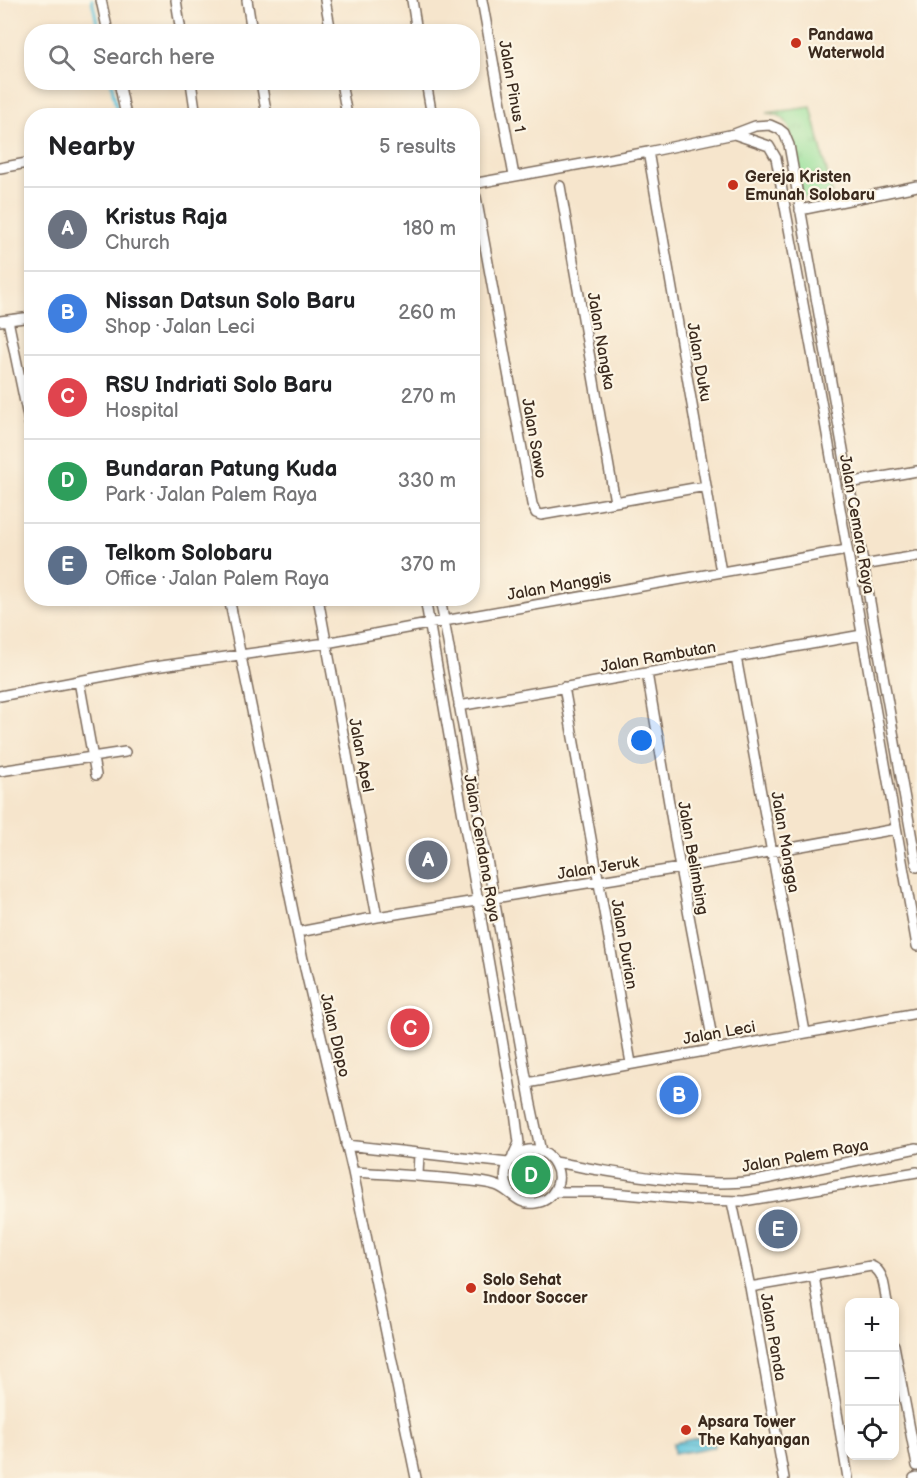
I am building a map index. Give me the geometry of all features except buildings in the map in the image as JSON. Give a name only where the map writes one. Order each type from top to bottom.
[{"type":"street","points":[[101,0],[106,24]]},
{"type":"street","points":[[176,0],[180,24]]},
{"type":"street","points":[[247,0],[251,24]]},
{"type":"street","points":[[325,0],[330,24]]},
{"type":"street","points":[[412,0],[416,24]]},
{"type":"street","name":"Jalan Pinus 1","points":[[482,0],[514,176]]},
{"type":"street","points":[[121,90],[124,108]]},
{"type":"street","points":[[191,90],[195,108]]},
{"type":"street","points":[[262,90],[266,108]]},
{"type":"street","points":[[342,90],[346,108]]},
{"type":"street","points":[[427,90],[431,108]]},
{"type":"street","name":"Jalan Cemara Raya","points":[[480,182],[734,134],[755,126],[775,127],[784,133],[789,145],[863,566],[914,828],[917,867]]},
{"type":"street","name":"Jalan Cemara Raya","points":[[734,134],[766,144],[772,150],[784,199],[917,946]]},
{"type":"street","name":"Jalan Duku","points":[[649,157],[721,572]]},
{"type":"street","points":[[0,168],[24,164]]},
{"type":"street","name":"Jalan Nangka","points":[[560,186],[615,502]]},
{"type":"street","points":[[800,210],[917,186]]},
{"type":"street","points":[[784,199],[798,197]]},
{"type":"street","name":"Jalan Sawo","points":[[480,219],[534,509],[541,515],[706,486]]},
{"type":"street","points":[[24,318],[4,321],[24,403]]},
{"type":"street","points":[[824,417],[836,415]]},
{"type":"street","points":[[848,483],[917,471]]},
{"type":"street","name":"Jalan Manggis","points":[[0,696],[147,668],[326,643],[847,550]]},
{"type":"street","points":[[863,566],[917,556]]},
{"type":"street","name":"Jalan Dlopo","points":[[231,606],[303,960],[352,1172],[416,1478]]},
{"type":"street","name":"Jalan Apel","points":[[319,606],[377,917]]},
{"type":"street","name":"Jalan Cendana Raya","points":[[427,606],[513,1103],[519,1143],[510,1160]]},
{"type":"street","name":"Jalan Cendana Raya","points":[[441,606],[541,1152]]},
{"type":"street","name":"Jalan Rambutan","points":[[459,706],[862,635]]},
{"type":"street","name":"Jalan Mangga","points":[[736,657],[805,1032]]},
{"type":"street","name":"Jalan Belimbing","points":[[647,673],[680,868],[714,1048]]},
{"type":"street","points":[[870,682],[884,679]]},
{"type":"street","points":[[79,681],[96,775]]},
{"type":"street","name":"Jalan Durian","points":[[564,687],[631,1063]]},
{"type":"street","points":[[0,771],[125,752]]},
{"type":"street","name":"Jalan Jeruk","points":[[304,931],[896,829]]},
{"type":"street","name":"Jalan Leci","points":[[527,1083],[917,1013]]},
{"type":"street","points":[[346,1145],[419,1154],[510,1160],[529,1150],[541,1152],[554,1162],[558,1174],[554,1192],[542,1202],[534,1204],[521,1202],[509,1191],[485,1182],[352,1172]]},
{"type":"street","name":"Jalan Palem Raya","points":[[554,1162],[649,1176],[739,1183],[917,1148]]},
{"type":"street","points":[[418,1176],[419,1154]]},
{"type":"street","points":[[509,1191],[504,1177],[510,1160]]},
{"type":"street","points":[[831,1166],[835,1185]]},
{"type":"street","points":[[554,1192],[600,1192],[646,1197],[732,1202],[754,1201],[917,1172]]},
{"type":"street","points":[[646,1197],[649,1176]]},
{"type":"street","name":"Jalan Panda","points":[[732,1202],[750,1287],[784,1478]]},
{"type":"street","points":[[750,1287],[871,1266],[876,1268],[882,1276],[886,1298]]},
{"type":"street","points":[[814,1276],[849,1478]]},
{"type":"street","points":[[895,1352],[917,1466]]},
{"type":"green space","points":[[811,107],[832,193],[802,198],[790,129],[782,117],[767,113]]},
{"type":"green space","points":[[531,1157],[544,1162],[549,1175],[544,1188],[531,1193],[518,1188],[513,1175],[518,1162]]},
{"type":"water","points":[[713,1435],[714,1447],[674,1454],[673,1443]]},
{"type":"waterway","points":[[92,0],[97,24]]},
{"type":"waterway","points":[[113,90],[116,108]]},
{"type":"place","name":"Pandawa Waterwold","points":[[796,43]]},
{"type":"place","name":"Gereja Kristen Emunah Solobaru","points":[[733,185]]},
{"type":"place","name":"Kristus Raja","points":[[428,860]]},
{"type":"place","name":"RSU Indriati Solo Baru","points":[[410,1028]]},
{"type":"place","name":"Nissan Datsun Solo Baru","points":[[679,1095]]},
{"type":"place","name":"Bundaran Patung Kuda","points":[[531,1175]]},
{"type":"place","name":"Telkom Solobaru","points":[[778,1229]]},
{"type":"place","name":"Solo Sehat Indoor Soccer","points":[[471,1288]]},
{"type":"place","name":"Apsara Tower The Kahyangan","points":[[686,1430]]}]
